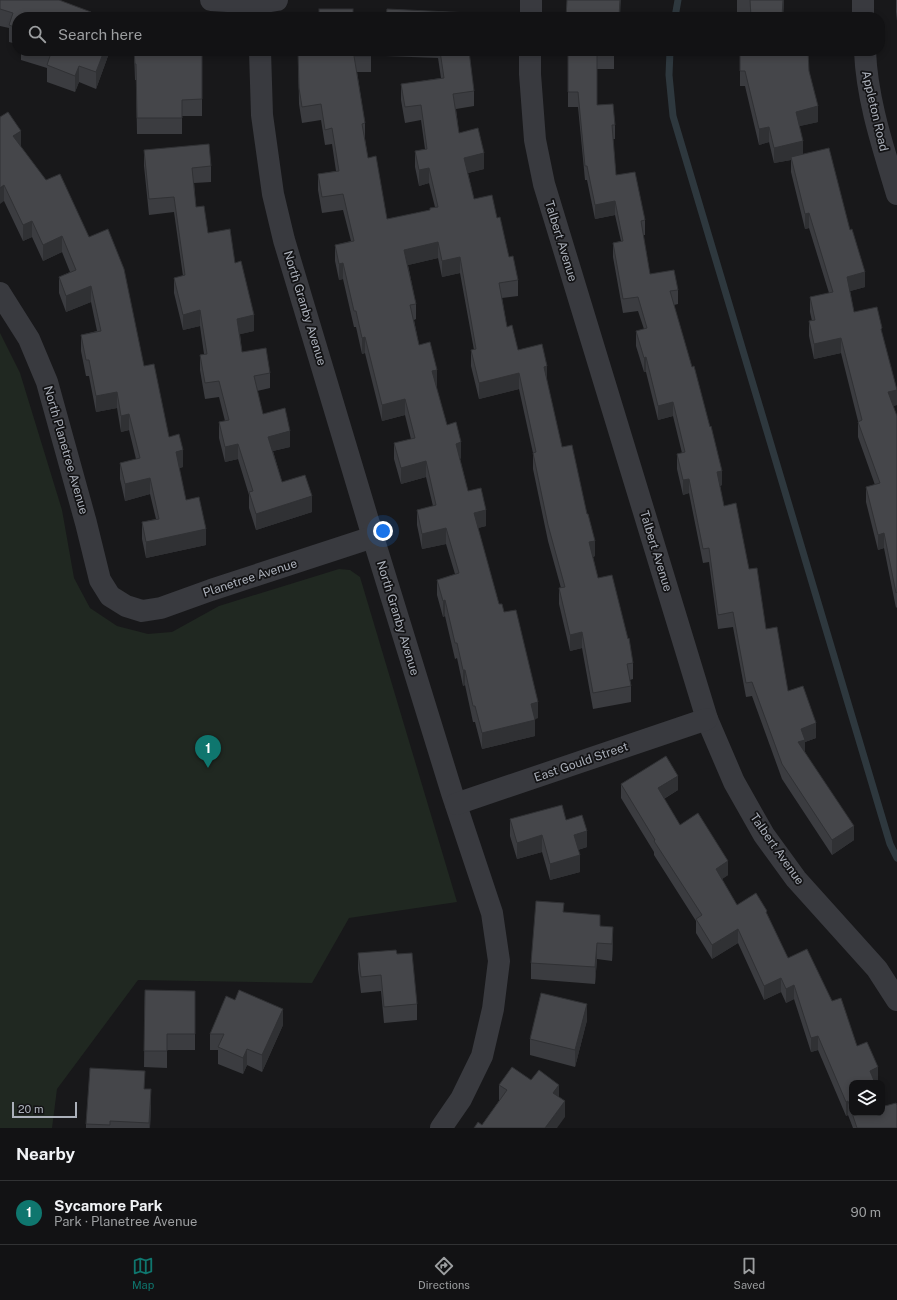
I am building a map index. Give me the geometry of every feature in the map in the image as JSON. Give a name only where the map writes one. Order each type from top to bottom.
[{"type":"street","points":[[211,0],[265,7]]},
{"type":"street","points":[[531,0],[531,12]]},
{"type":"street","points":[[863,0],[863,12]]},
{"type":"street","name":"North Granby Avenue","points":[[260,56],[262,115],[273,194],[284,240],[373,537],[456,804],[492,913],[500,961],[493,1009],[482,1056],[461,1099],[441,1128]]},
{"type":"street","name":"Talbert Avenue","points":[[530,56],[535,140],[544,184],[707,719],[734,782],[764,835],[796,879],[876,969],[897,1000]]},
{"type":"street","name":"Appleton Road","points":[[865,56],[865,71],[878,133],[897,194]]},
{"type":"street","name":"North Planetree Avenue","points":[[0,293],[29,339],[47,382],[86,522],[100,580],[110,596],[126,606]]},
{"type":"street","name":"Planetree Avenue","points":[[126,606],[142,611],[161,608],[373,537]]},
{"type":"street","name":"East Gould Street","points":[[456,804],[707,719]]},
{"type":"shaded area","points":[[0,333],[20,373],[62,510],[74,578],[90,608],[117,626],[148,634],[172,632],[219,606],[339,569],[350,570],[360,577],[457,902],[349,918],[312,983],[138,980],[57,1089],[52,1128],[0,1128]]},
{"type":"building","points":[[0,0],[59,0],[91,12],[12,13],[0,9]]},
{"type":"building","points":[[567,0],[620,0],[619,12],[566,12]]},
{"type":"building","points":[[750,0],[783,0],[782,12],[751,12]]},
{"type":"building","points":[[319,9],[353,9],[353,12],[319,12]]},
{"type":"building","points":[[387,9],[449,12],[387,12]]},
{"type":"building","points":[[12,16],[12,26],[9,25]]},
{"type":"building","points":[[50,56],[102,56],[96,72],[79,66],[75,76],[47,65]]},
{"type":"building","points":[[134,56],[202,56],[202,99],[182,100],[182,118],[137,118]]},
{"type":"building","points":[[298,56],[354,56],[365,123],[362,124],[368,158],[376,156],[387,219],[438,207],[429,168],[419,170],[415,151],[427,149],[421,105],[405,107],[401,84],[444,78],[441,56],[470,56],[474,91],[453,94],[459,133],[478,128],[484,153],[464,158],[474,199],[492,195],[497,218],[500,217],[509,257],[513,256],[518,280],[499,283],[507,327],[512,325],[518,350],[542,344],[547,366],[544,367],[562,447],[572,445],[587,514],[595,541],[589,542],[598,578],[612,575],[628,639],[629,638],[633,663],[627,664],[631,686],[593,693],[582,632],[570,635],[559,588],[565,587],[548,525],[533,453],[536,452],[519,373],[479,383],[471,350],[476,349],[460,257],[442,261],[438,242],[404,250],[416,304],[410,305],[419,345],[430,342],[437,370],[432,371],[447,425],[456,422],[461,442],[456,444],[468,491],[481,488],[486,510],[474,513],[499,604],[502,604],[504,612],[516,610],[538,702],[531,704],[535,720],[482,733],[475,706],[473,706],[465,670],[463,670],[457,643],[455,643],[445,600],[443,601],[437,580],[459,573],[446,528],[422,534],[417,510],[436,505],[426,461],[401,468],[394,443],[415,438],[405,399],[382,405],[365,337],[362,338],[343,263],[339,264],[335,245],[354,241],[343,194],[322,197],[318,174],[339,171],[332,128],[325,130],[321,104],[302,107],[299,88]]},
{"type":"building","points":[[568,56],[597,56],[597,105],[613,104],[615,125],[612,125],[616,175],[635,172],[645,220],[641,221],[650,274],[674,270],[678,290],[670,291],[692,367],[694,366],[710,427],[711,426],[722,471],[717,472],[724,506],[736,503],[749,569],[757,568],[766,629],[777,627],[788,691],[803,686],[816,723],[801,729],[805,740],[798,742],[854,826],[832,840],[782,764],[752,682],[746,683],[733,612],[718,615],[709,548],[703,549],[689,479],[683,480],[677,454],[685,452],[673,402],[658,406],[646,357],[644,358],[636,331],[647,328],[638,297],[623,299],[613,243],[623,241],[615,201],[595,205],[587,166],[585,166],[578,92],[568,92]]},
{"type":"building","points":[[740,56],[808,56],[809,71],[818,106],[796,112],[803,141],[774,148],[769,127],[759,129],[745,71],[740,71]]},
{"type":"building","points":[[8,112],[21,131],[13,136],[46,180],[60,174],[89,237],[108,229],[124,269],[144,366],[154,364],[169,437],[179,434],[183,450],[176,452],[186,500],[199,497],[206,529],[146,542],[142,522],[159,519],[150,478],[125,484],[120,463],[140,458],[129,414],[121,416],[117,392],[96,396],[89,360],[86,360],[81,335],[101,331],[91,286],[66,296],[59,277],[76,270],[62,236],[43,245],[32,221],[23,225],[4,185],[0,188],[0,117]]},
{"type":"building","points":[[209,144],[211,166],[192,168],[196,207],[204,206],[208,233],[230,229],[235,263],[241,261],[254,315],[237,319],[242,352],[266,348],[270,373],[254,376],[263,414],[285,408],[290,431],[268,437],[282,482],[305,475],[312,496],[256,514],[249,492],[253,491],[238,444],[225,447],[219,422],[229,420],[219,381],[205,383],[200,355],[207,354],[200,310],[183,315],[174,278],[185,275],[174,197],[149,199],[144,150]]},
{"type":"building","points":[[829,148],[850,230],[852,229],[865,272],[847,277],[854,312],[877,307],[881,329],[897,390],[888,392],[897,416],[896,593],[884,533],[878,535],[866,487],[880,483],[858,422],[862,420],[841,338],[814,344],[809,321],[815,320],[810,297],[833,292],[809,213],[805,214],[791,157]]},
{"type":"building","points":[[666,756],[678,776],[658,788],[680,825],[698,813],[728,861],[716,869],[737,905],[756,893],[767,911],[766,912],[788,958],[807,949],[832,1001],[841,998],[857,1046],[867,1042],[878,1067],[870,1071],[874,1080],[849,1080],[849,1104],[848,1101],[846,1102],[818,1036],[811,1038],[794,985],[786,989],[781,978],[764,986],[738,929],[712,945],[696,919],[702,915],[654,841],[655,840],[621,784]]},
{"type":"building","points":[[562,805],[566,820],[582,815],[587,831],[574,835],[580,855],[550,864],[542,835],[517,843],[510,819]]},
{"type":"building","points":[[536,901],[564,903],[563,912],[600,915],[600,926],[613,927],[612,944],[597,943],[595,967],[531,963]]},
{"type":"building","points":[[396,950],[397,954],[412,953],[417,1004],[384,1007],[381,975],[361,977],[358,953]]},
{"type":"building","points":[[145,990],[195,991],[195,1034],[167,1034],[167,1051],[144,1051]]},
{"type":"building","points":[[239,990],[283,1009],[262,1055],[247,1049],[243,1058],[218,1047],[224,1034],[210,1034],[226,996],[235,1000]]},
{"type":"building","points":[[541,993],[587,1004],[575,1050],[530,1039]]},
{"type":"building","points":[[512,1067],[531,1080],[539,1070],[559,1085],[553,1093],[565,1101],[545,1128],[474,1128],[478,1122],[482,1125],[507,1090],[499,1085]]},
{"type":"building","points":[[90,1068],[145,1071],[144,1089],[151,1089],[149,1123],[110,1121],[110,1125],[86,1124]]},
{"type":"building","points":[[896,1103],[897,1128],[857,1128],[853,1116],[885,1116],[885,1106]]},
{"type":"waterway","points":[[676,12],[678,0]]},
{"type":"waterway","points":[[670,56],[669,75],[673,116],[890,844],[897,858]]},
{"type":"place","name":"Sycamore Park","points":[[208,768]]}]
